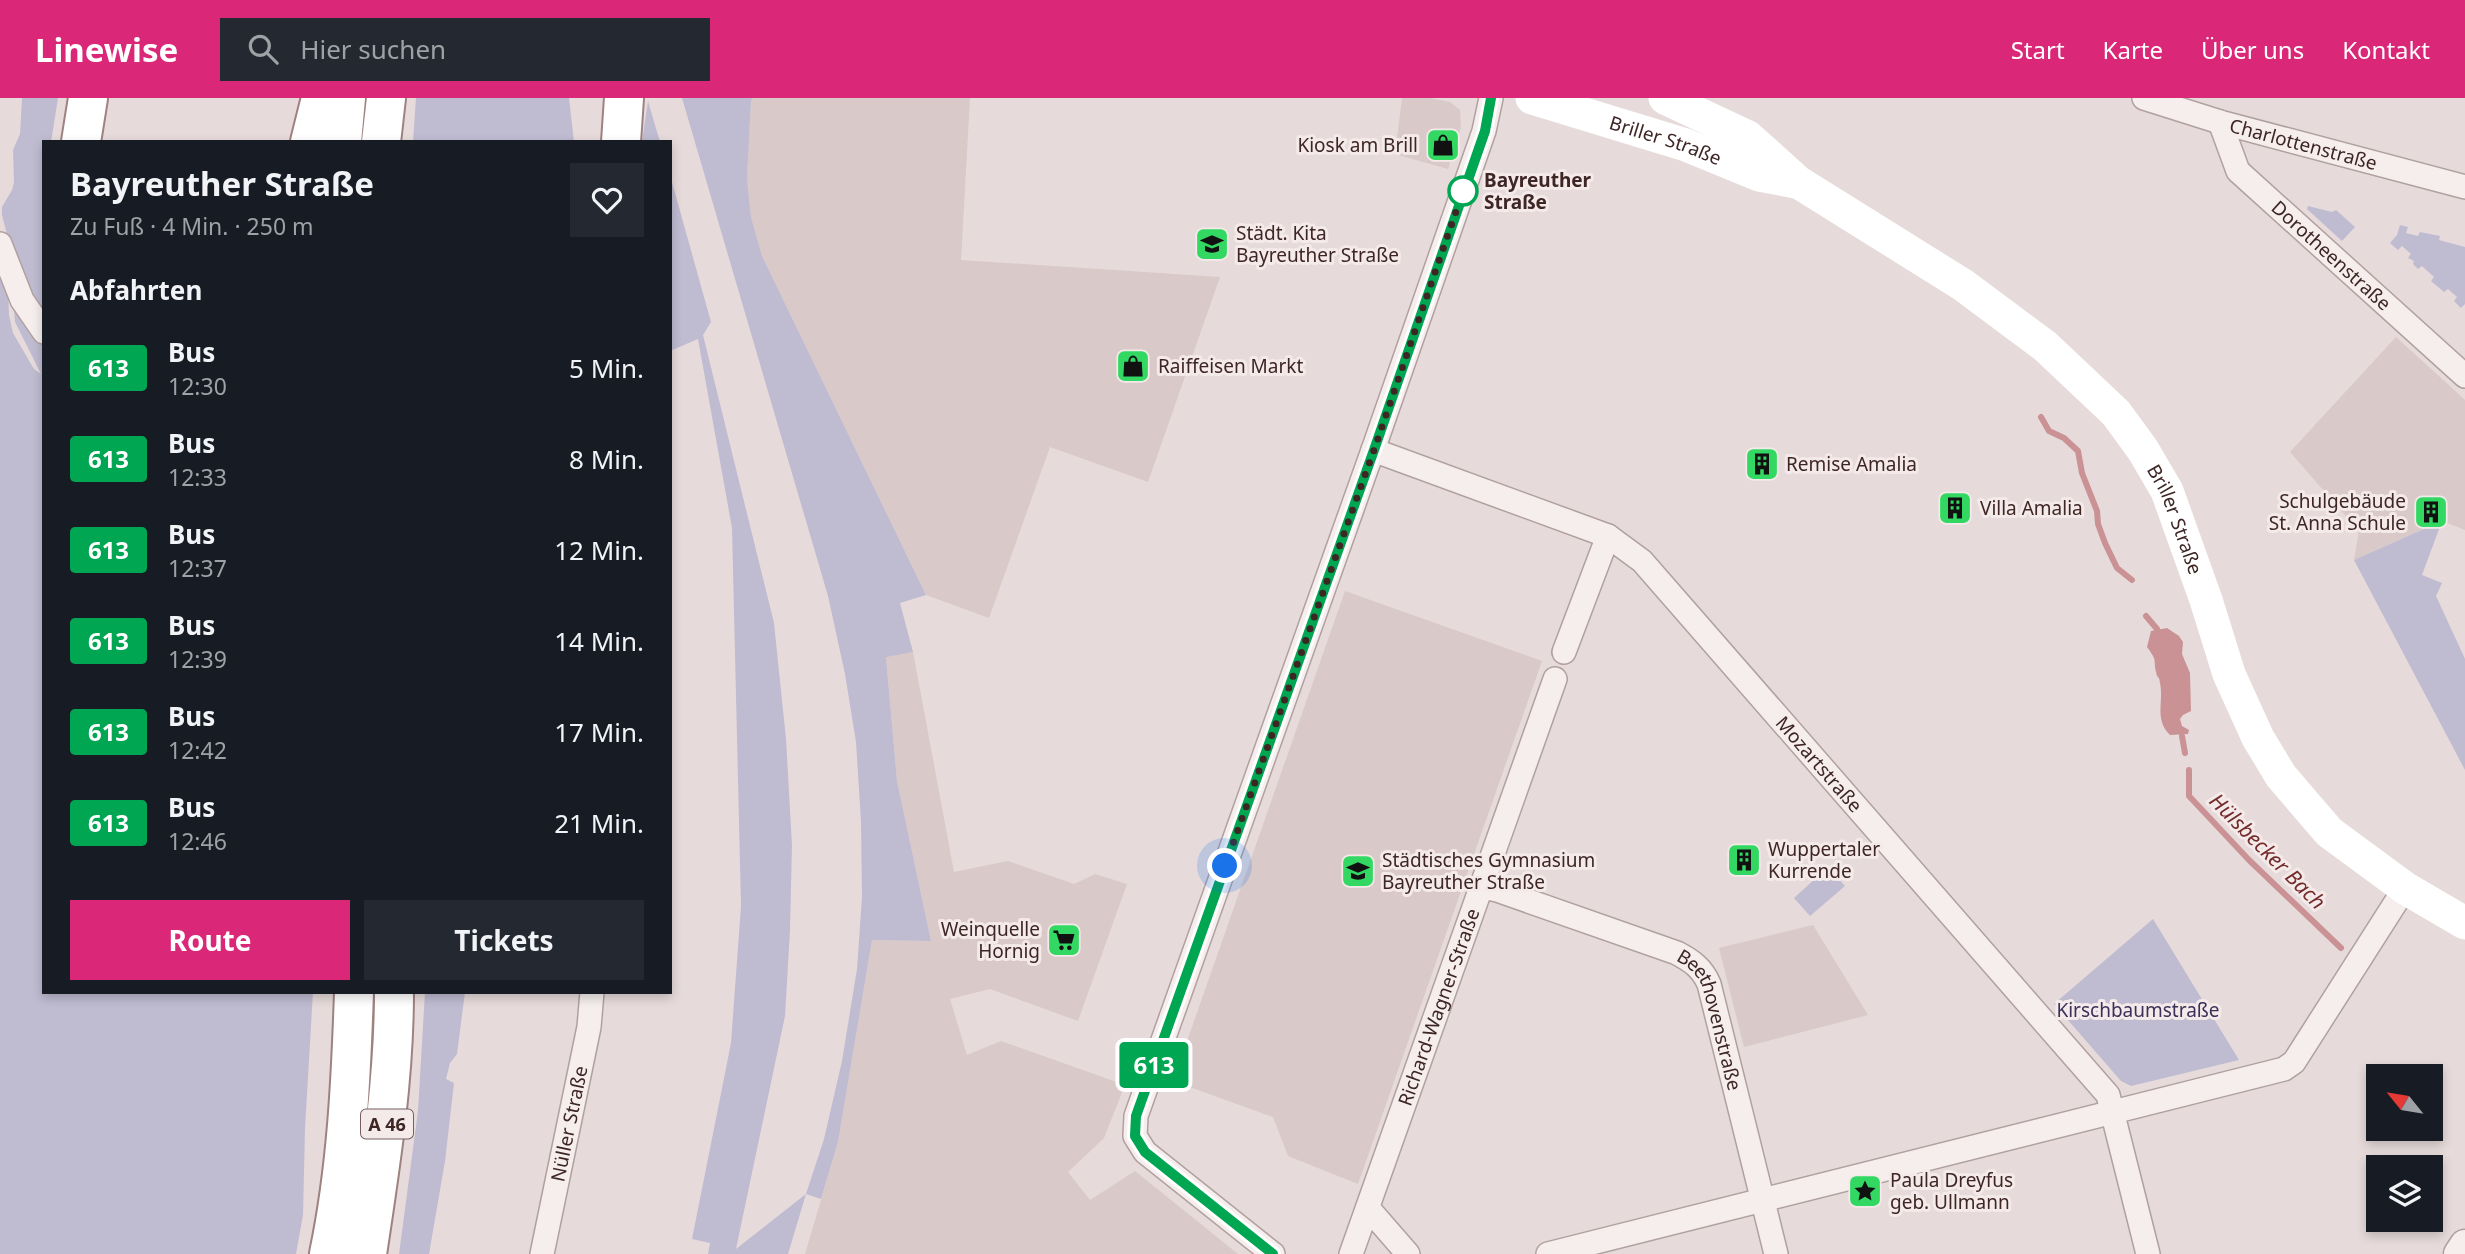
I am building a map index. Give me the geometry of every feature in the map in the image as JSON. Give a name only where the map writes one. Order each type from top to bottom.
[{"type":"highway","points":[[63,140],[67,98]]},
{"type":"highway","points":[[81,140],[88,98]]},
{"type":"highway","points":[[310,140],[321,98]]},
{"type":"highway","points":[[342,140],[346,98]]},
{"type":"highway","points":[[381,140],[388,98]]},
{"type":"highway","points":[[388,98],[388,140]]},
{"type":"highway","name":"A 46","points":[[329,1254],[345,1155],[354,994]]},
{"type":"highway","name":"A 46","points":[[368,1254],[387,1127],[394,1044],[394,994]]},
{"type":"main road","name":"Briller Straße","points":[[1532,98],[1686,145],[1759,175],[1798,182]]},
{"type":"main road","name":"Briller Straße","points":[[1665,98],[1748,137],[1798,182],[1963,285],[2045,346],[2116,413],[2143,450],[2167,491],[2229,674],[2258,738],[2281,776],[2329,832],[2405,888],[2465,923]]},
{"type":"street","points":[[1273,1254],[1145,1152],[1135,1136],[1136,1116],[1374,450],[1485,131],[1491,98]]},
{"type":"street","name":"Charlottenstraße","points":[[2144,98],[2220,122],[2465,187]]},
{"type":"street","name":"Dorotheenstraße","points":[[2220,122],[2238,171],[2465,376]]},
{"type":"street","points":[[0,244],[22,300],[42,329]]},
{"type":"street","name":"Mozartstraße","points":[[1374,450],[1608,536],[1642,561],[2108,1095],[2148,1254]]},
{"type":"street","points":[[1564,652],[1608,536]]},
{"type":"street","name":"Richard-Wagner-Straße","points":[[1351,1254],[1555,678]]},
{"type":"street","name":"Beethovenstraße","points":[[1480,891],[1488,888],[1497,890],[1677,953],[1703,971],[1709,984],[1776,1254]]},
{"type":"street","points":[[1548,1254],[2284,1069],[2294,1062],[2405,888]]},
{"type":"street","name":"Nüller Straße","points":[[542,1254],[589,1027],[592,994]]},
{"type":"street","points":[[1368,1208],[1408,1254]]},
{"type":"street","points":[[2459,1254],[2465,1245]]},
{"type":"shaded area","points":[[753,98],[970,98],[961,260],[1220,277],[1148,482],[1050,447],[989,618],[926,595],[762,256],[751,217],[747,179]]},
{"type":"shaded area","points":[[1402,98],[1430,98],[1450,102],[1460,110],[1461,127],[1448,169],[1395,154]]},
{"type":"shaded area","points":[[2396,337],[2465,400],[2465,530],[2442,521],[2354,560],[2359,531],[2290,452]]},
{"type":"shaded area","name":"Städtisches Gymnasium Bayreuther Straße","points":[[1345,591],[1542,661],[1358,1184],[1288,1156],[1273,1117],[1173,1081]]},
{"type":"shaded area","points":[[2167,628],[2183,642],[2182,654],[2190,673],[2191,711],[2180,719],[2182,726],[2189,730],[2188,734],[2170,735],[2162,723],[2160,680],[2154,658],[2147,647],[2151,631]]},
{"type":"shaded area","points":[[913,652],[954,872],[1008,861],[1074,884],[1095,874],[1127,884],[1078,1021],[990,989],[950,999],[967,1055],[1001,1041],[1125,1085],[1104,1138],[1068,1172],[1090,1200],[1135,1171],[1238,1254],[805,1254],[838,1142],[872,940],[931,941],[897,781],[886,656]]},
{"type":"shaded area","points":[[1813,925],[1868,1015],[1744,1047],[1719,948]]},
{"type":"green space","points":[[22,98],[58,98],[51,140],[42,140],[42,318],[14,262],[2,215],[2,207],[14,182],[13,150],[20,134]]},
{"type":"green space","points":[[416,98],[569,98],[574,140],[413,140]]},
{"type":"green space","points":[[682,98],[753,98],[747,179],[751,217],[762,256],[926,595],[900,603],[913,652],[886,657],[897,781],[931,941],[872,940],[838,1142],[821,1199],[806,1194],[824,1139],[842,1061],[857,969],[862,897],[856,742],[828,596]]},
{"type":"green space","points":[[648,101],[659,140],[642,140]]},
{"type":"green space","points":[[672,182],[711,322],[703,335],[774,623],[786,739],[792,845],[785,1016],[736,1249],[806,1194],[788,1254],[708,1254],[710,1243],[692,1239],[731,1043],[741,906],[732,528],[698,339],[672,350]]},
{"type":"green space","points":[[2308,206],[2332,212],[2336,210],[2355,227],[2342,241],[2307,209]]},
{"type":"green space","points":[[2400,225],[2408,227],[2406,233],[2418,236],[2420,232],[2440,236],[2439,240],[2465,247],[2465,304],[2461,308],[2454,301],[2457,297],[2448,289],[2444,292],[2431,281],[2434,277],[2422,266],[2418,269],[2413,264],[2414,261],[2408,258],[2411,254],[2402,246],[2398,250],[2390,243],[2397,235]]},
{"type":"green space","points":[[0,268],[8,288],[13,333],[34,369],[41,374],[15,322],[13,300],[42,337],[42,994],[313,994],[303,1215],[296,1254],[0,1254]]},
{"type":"green space","points":[[2442,521],[2422,575],[2442,583],[2436,596],[2465,659],[2465,770],[2354,560]]},
{"type":"green space","points":[[1828,867],[1845,886],[1810,916],[1794,898]]},
{"type":"green space","name":"Kirschbaumstraße","points":[[2153,919],[2239,1060],[2131,1086],[2121,1081],[2054,1004]]},
{"type":"green space","points":[[425,994],[465,994],[457,1054],[450,1063],[446,1079],[454,1083],[445,1161],[429,1254],[399,1254],[418,1111]]},
{"type":"waterway","name":"Hülsbecker Bach","points":[[2041,417],[2049,431],[2064,438],[2078,451],[2082,473],[2097,511],[2098,524],[2105,543],[2117,568],[2132,580]]},
{"type":"waterway","name":"Hülsbecker Bach","points":[[2146,616],[2157,629]]},
{"type":"waterway","name":"Hülsbecker Bach","points":[[2182,736],[2185,753]]},
{"type":"waterway","name":"Hülsbecker Bach","points":[[2189,770],[2189,796],[2249,860],[2341,948]]},
{"type":"bus line","name":"613","points":[[1273,1254],[1145,1152],[1135,1136],[1136,1116],[1374,450],[1485,131],[1491,98]]},
{"type":"place","name":"Kiosk am Brill","points":[[1443,145]]},
{"type":"place","name":"Bayreuther Straße","points":[[1463,191]]},
{"type":"place","name":"Städt. Kita Bayreuther Straße","points":[[1212,244]]},
{"type":"place","name":"Raiffeisen Markt","points":[[1133,366]]},
{"type":"place","name":"Remise Amalia","points":[[1762,464]]},
{"type":"place","name":"Villa Amalia","points":[[1955,508]]},
{"type":"place","name":"Schulgebäude St. Anna Schule","points":[[2431,512]]},
{"type":"place","name":"Wuppertaler Kurrende","points":[[1744,860]]},
{"type":"place","name":"Städtisches Gymnasium Bayreuther Straße","points":[[1358,871]]},
{"type":"place","name":"Weinquelle Hornig","points":[[1064,940]]},
{"type":"place","name":"Paula Dreyfus geb. Ullmann","points":[[1865,1191]]},
{"type":"route","points":[[1225,866],[1374,450],[1463,191]]}]
